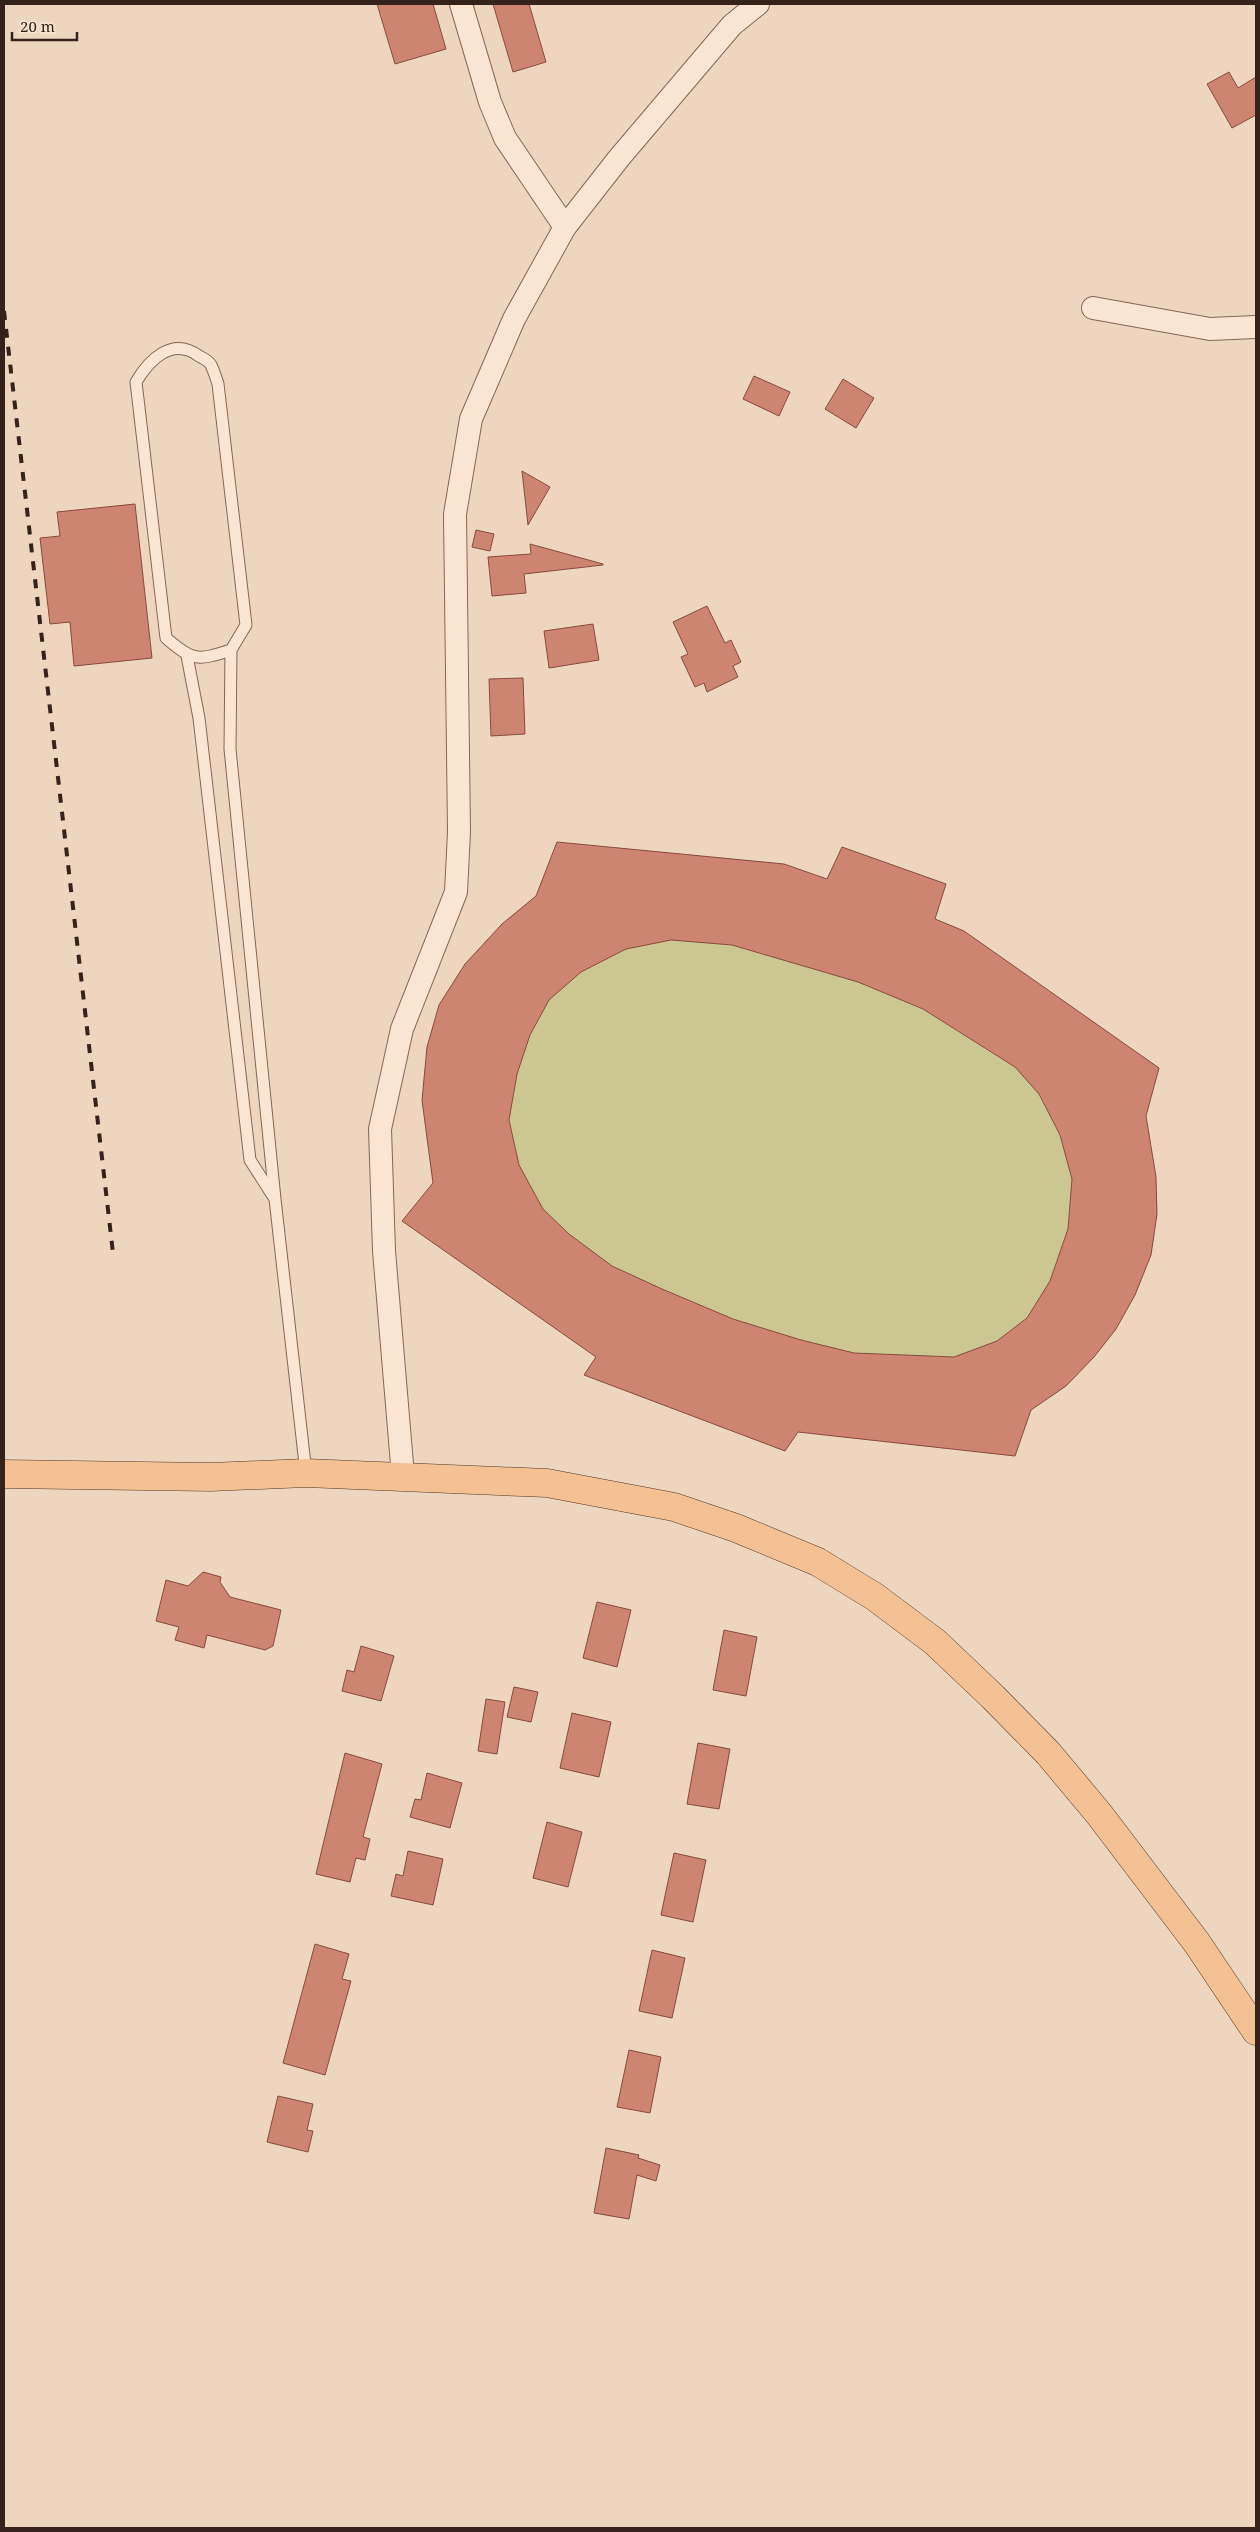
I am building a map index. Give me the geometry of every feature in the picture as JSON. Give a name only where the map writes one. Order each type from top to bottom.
[{"type":"main road","points":[[4,1474],[211,1477],[306,1473],[547,1483],[674,1507],[736,1528],[818,1562],[875,1597],[935,1642],[1048,1753],[1099,1814],[1197,1943],[1256,2032]]},
{"type":"street","points":[[461,4],[490,102],[505,138],[565,228]]},
{"type":"street","points":[[402,1476],[384,1251],[380,1129],[402,1029],[456,892],[459,832],[455,514],[471,419],[514,319],[565,228],[730,14],[758,4]]},
{"type":"street","points":[[1093,308],[1210,329],[1256,327]]},
{"type":"lane","points":[[275,1199],[250,1160],[199,718],[186,656],[166,638],[136,382],[147,364],[160,353],[178,348],[194,352],[211,364],[218,384],[246,625],[231,650],[230,748],[275,1199],[306,1473]]},
{"type":"lane","points":[[186,656],[210,657],[231,650]]},
{"type":"shaded area","points":[[671,940],[732,945],[858,982],[923,1009],[1015,1067],[1039,1094],[1060,1135],[1072,1179],[1068,1229],[1050,1281],[1027,1318],[997,1341],[954,1357],[854,1353],[801,1340],[733,1319],[612,1266],[569,1234],[543,1209],[519,1165],[509,1120],[517,1074],[530,1035],[549,1000],[581,972],[626,949]]},
{"type":"building","points":[[377,4],[433,4],[446,49],[395,64]]},
{"type":"building","points":[[493,4],[529,4],[546,62],[513,72]]},
{"type":"building","points":[[1229,72],[1238,88],[1256,77],[1256,115],[1232,128],[1207,84]]},
{"type":"building","points":[[754,376],[790,392],[779,416],[743,399]]},
{"type":"building","points":[[843,379],[874,398],[856,428],[825,409]]},
{"type":"building","points":[[522,471],[550,487],[528,525]]},
{"type":"building","points":[[135,504],[152,658],[74,666],[70,622],[50,624],[40,538],[60,536],[57,512]]},
{"type":"building","points":[[476,530],[494,534],[490,551],[472,547]]},
{"type":"building","points":[[530,544],[603,565],[524,574],[526,593],[492,596],[488,557],[531,554]]},
{"type":"building","points":[[707,606],[725,643],[731,640],[741,662],[733,666],[738,677],[707,692],[704,683],[695,687],[681,657],[688,654],[673,622]]},
{"type":"building","points":[[593,624],[599,660],[549,668],[544,631]]},
{"type":"building","points":[[523,678],[525,734],[491,736],[489,679]]},
{"type":"building","points":[[557,842],[784,864],[827,879],[842,847],[946,884],[935,919],[964,931],[1159,1068],[1146,1116],[1156,1177],[1157,1214],[1151,1255],[1135,1295],[1116,1329],[1094,1357],[1066,1386],[1031,1410],[1015,1456],[798,1432],[785,1451],[584,1375],[596,1357],[402,1221],[433,1183],[422,1100],[427,1047],[439,1005],[465,964],[502,924],[536,896]],"holes":[[[671,940],[732,945],[858,982],[923,1009],[1015,1067],[1039,1094],[1060,1135],[1072,1179],[1068,1229],[1050,1281],[1027,1318],[997,1341],[954,1357],[854,1353],[801,1340],[733,1319],[612,1266],[569,1234],[543,1209],[519,1165],[509,1120],[517,1074],[530,1035],[549,1000],[581,972],[626,949]]]},
{"type":"building","points":[[203,1572],[221,1577],[220,1582],[230,1597],[281,1610],[273,1646],[265,1650],[207,1635],[204,1648],[175,1640],[179,1627],[156,1621],[166,1580],[188,1586]]},
{"type":"building","points":[[597,1602],[631,1610],[617,1667],[583,1658]]},
{"type":"building","points":[[724,1630],[757,1637],[746,1696],[713,1690]]},
{"type":"building","points":[[361,1646],[394,1656],[381,1701],[342,1691],[347,1670],[354,1672]]},
{"type":"building","points":[[514,1687],[538,1692],[531,1722],[507,1717]]},
{"type":"building","points":[[486,1699],[505,1702],[497,1754],[478,1751]]},
{"type":"building","points":[[572,1713],[611,1722],[599,1777],[560,1768]]},
{"type":"building","points":[[698,1743],[730,1749],[719,1809],[687,1804]]},
{"type":"building","points":[[345,1753],[382,1764],[363,1837],[370,1839],[365,1860],[356,1858],[350,1882],[316,1874]]},
{"type":"building","points":[[427,1773],[462,1783],[450,1828],[410,1817],[415,1799],[421,1800]]},
{"type":"building","points":[[547,1822],[582,1832],[568,1887],[533,1878]]},
{"type":"building","points":[[408,1851],[443,1859],[433,1905],[391,1896],[396,1874],[403,1876]]},
{"type":"building","points":[[674,1853],[706,1860],[693,1922],[661,1915]]},
{"type":"building","points":[[315,1944],[349,1954],[342,1979],[351,1981],[325,2075],[283,2063]]},
{"type":"building","points":[[652,1950],[685,1958],[672,2018],[639,2011]]},
{"type":"building","points":[[629,2050],[661,2057],[650,2113],[617,2107]]},
{"type":"building","points":[[278,2096],[313,2104],[307,2130],[313,2131],[308,2152],[267,2142]]},
{"type":"building","points":[[606,2148],[639,2155],[638,2158],[660,2165],[656,2181],[637,2175],[629,2219],[594,2213]]},
{"type":"railway","points":[[4,311],[113,1253]]}]
